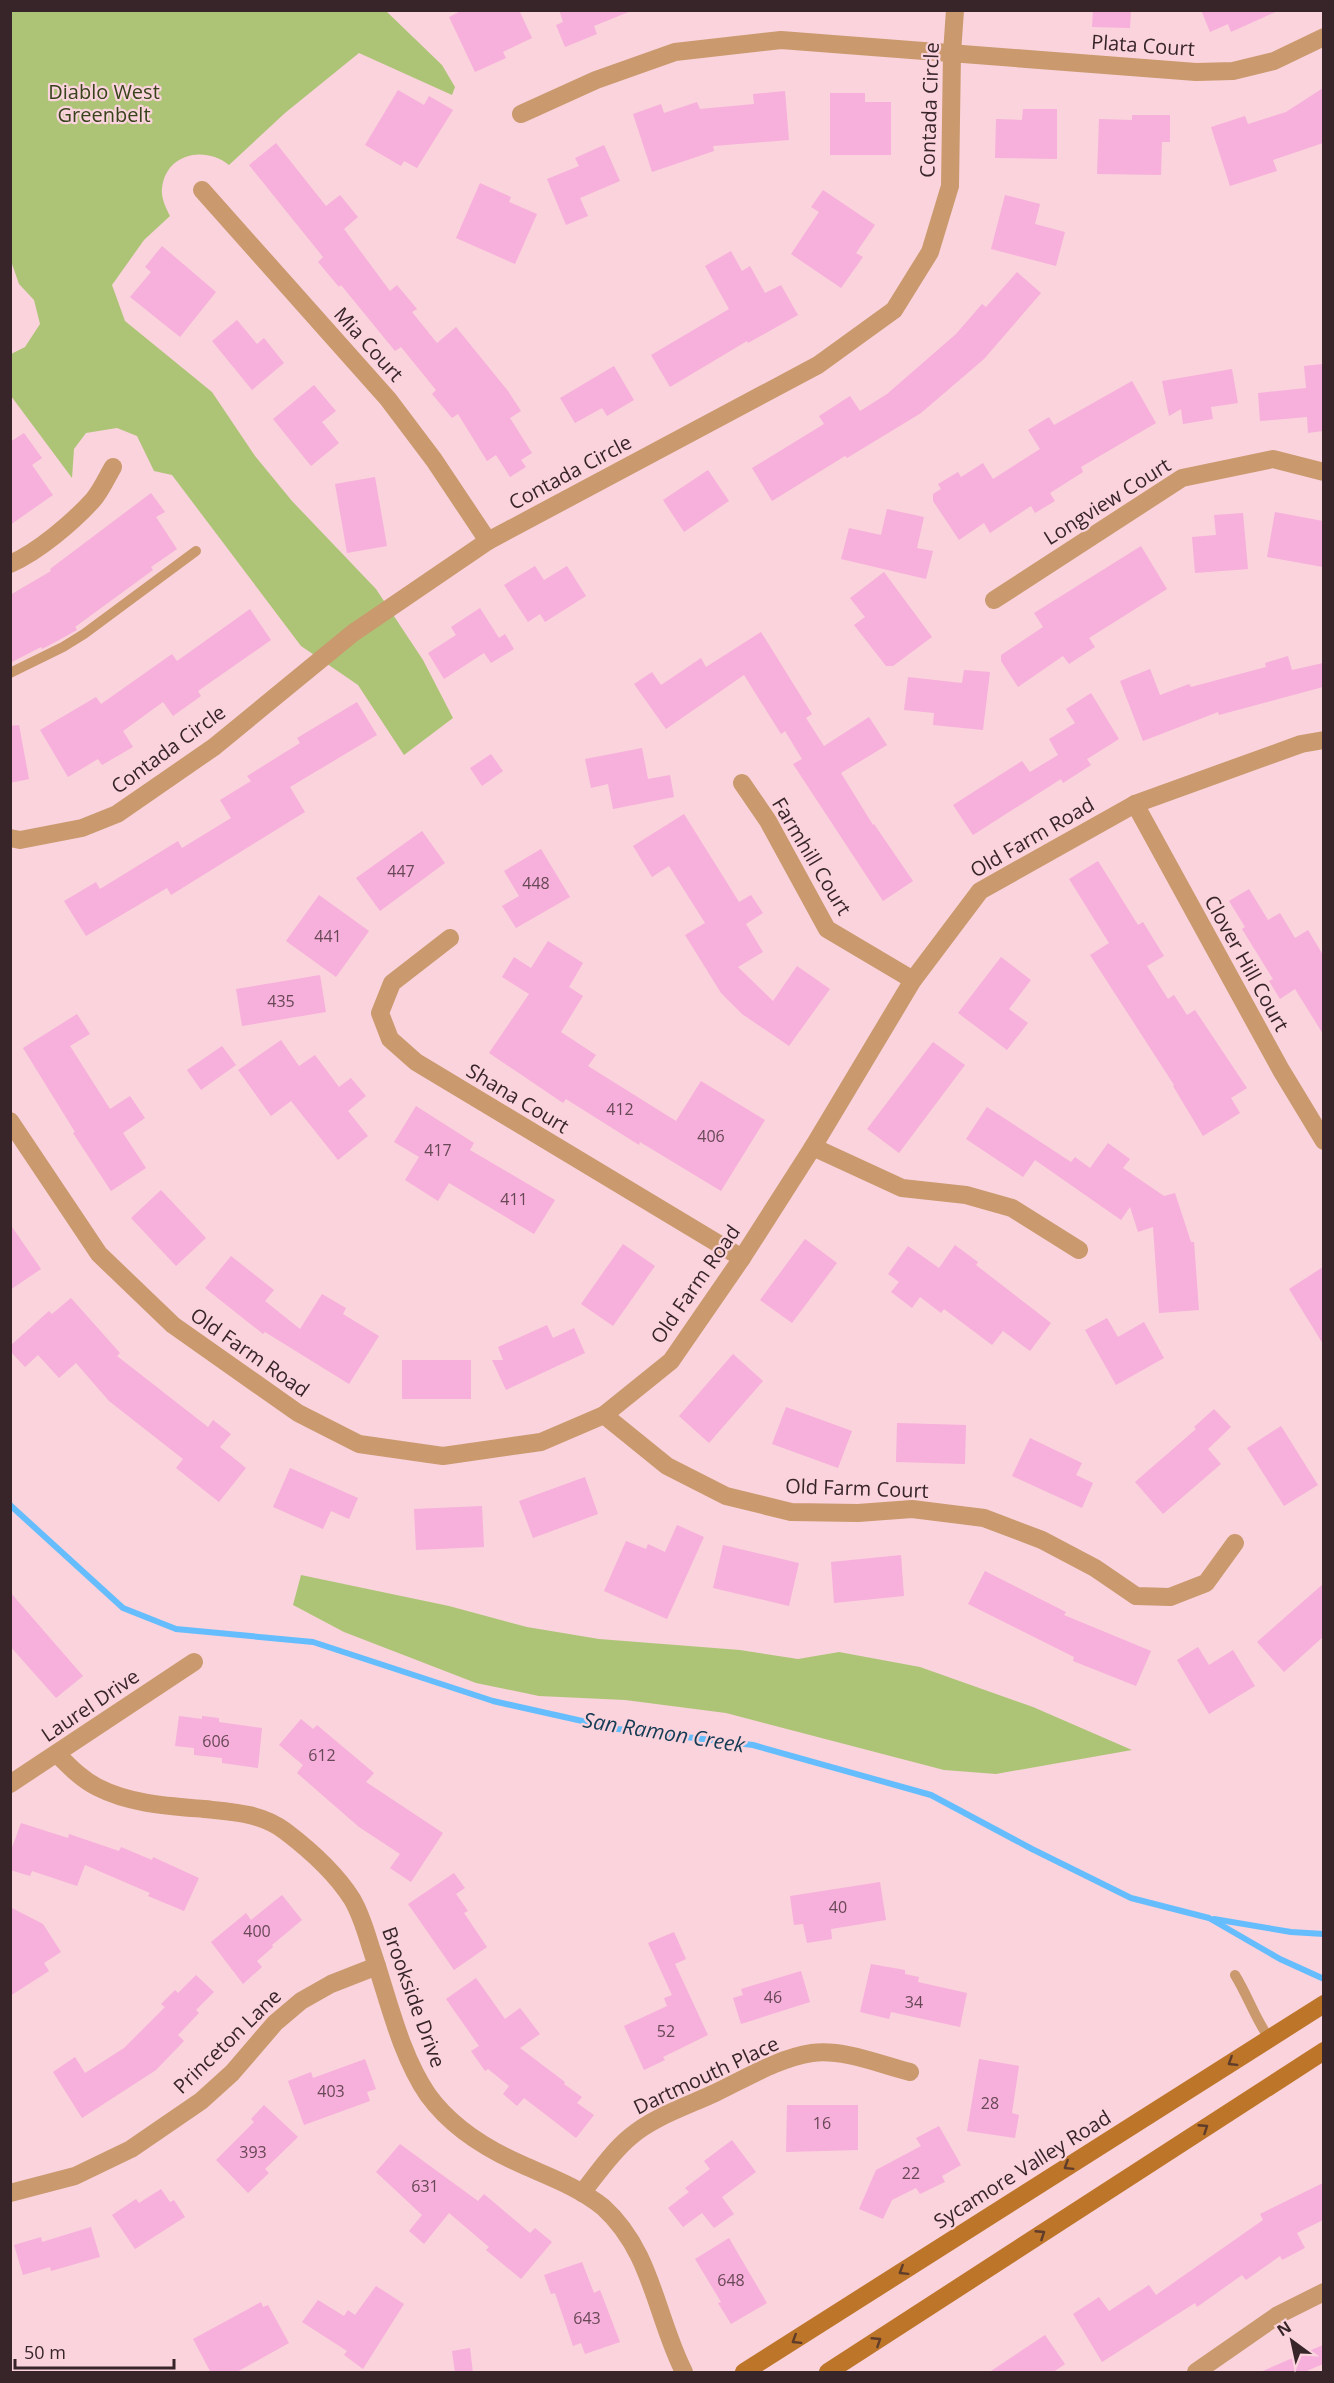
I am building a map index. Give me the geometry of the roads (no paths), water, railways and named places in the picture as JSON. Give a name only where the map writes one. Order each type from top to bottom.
[{"type":"main road","name":"Sycamore Valley Road","points":[[744,2373],[1320,2006]]},
{"type":"main road","points":[[828,2373],[1323,2051]]},
{"type":"street","name":"Contada Circle","points":[[10,838],[20,840],[82,828],[117,814],[214,747],[353,633],[488,541],[818,365],[894,310],[930,252],[950,186],[955,10]]},
{"type":"street","name":"Plata Court","points":[[521,114],[596,80],[675,52],[781,40],[1196,72],[1233,71],[1274,61],[1323,37]]},
{"type":"street","name":"Mia Court","points":[[202,190],[388,399],[434,460],[488,541]]},
{"type":"street","name":"Longview Court","points":[[994,600],[1182,478],[1273,459],[1323,472]]},
{"type":"street","points":[[10,564],[21,560],[61,529],[95,498],[113,467]]},
{"type":"street","name":"Old Farm Road","points":[[10,1121],[99,1254],[173,1325],[298,1413],[358,1444],[443,1456],[541,1442],[604,1415],[671,1361],[742,1258],[813,1147],[913,980],[980,891],[1135,804],[1301,744],[1323,740]]},
{"type":"street","name":"Farmhill Court","points":[[742,783],[768,821],[827,929],[913,980]]},
{"type":"street","name":"Clover Hill Court","points":[[1135,804],[1281,1070],[1323,1141]]},
{"type":"street","name":"Shana Court","points":[[450,938],[392,983],[380,1013],[390,1039],[416,1062],[742,1258]]},
{"type":"street","points":[[813,1147],[902,1188],[966,1195],[1012,1208],[1079,1250]]},
{"type":"street","name":"Old Farm Court","points":[[604,1415],[667,1466],[726,1496],[791,1512],[858,1513],[912,1509],[984,1518],[1042,1540],[1095,1568],[1136,1596],[1170,1597],[1206,1583],[1235,1543]]},
{"type":"street","name":"Laurel Drive","points":[[10,1784],[194,1662]]},
{"type":"street","name":"Brookside Drive","points":[[57,1754],[87,1781],[122,1797],[169,1806],[244,1813],[262,1817],[283,1829],[325,1866],[342,1884],[353,1902],[401,2040],[413,2069],[428,2093],[457,2126],[477,2141],[582,2193],[604,2208],[638,2252],[648,2272],[666,2333],[684,2373]]},
{"type":"street","name":"Princeton Lane","points":[[10,2193],[75,2176],[131,2149],[201,2101],[232,2073],[275,2023],[301,2001],[331,1984],[377,1966]]},
{"type":"street","name":"Dartmouth Place","points":[[582,2193],[614,2152],[631,2136],[668,2115],[788,2059],[812,2053],[831,2053],[910,2072]]},
{"type":"street","points":[[1196,2373],[1278,2315],[1323,2292]]},
{"type":"lane","points":[[10,673],[74,640],[196,551]]},
{"type":"lane","points":[[1235,1975],[1249,1997],[1259,2024],[1269,2038]]},
{"type":"waterway","name":"San Ramon Creek","points":[[10,1505],[123,1608],[176,1629],[313,1642],[493,1701],[618,1729],[753,1745],[931,1795],[1131,1898],[1209,1918],[1280,1959],[1324,1979]]},
{"type":"waterway","points":[[1214,1919],[1291,1932],[1324,1934]]},
{"type":"park label","name":"Diablo West Greenbelt","points":[[104,102]]}]
